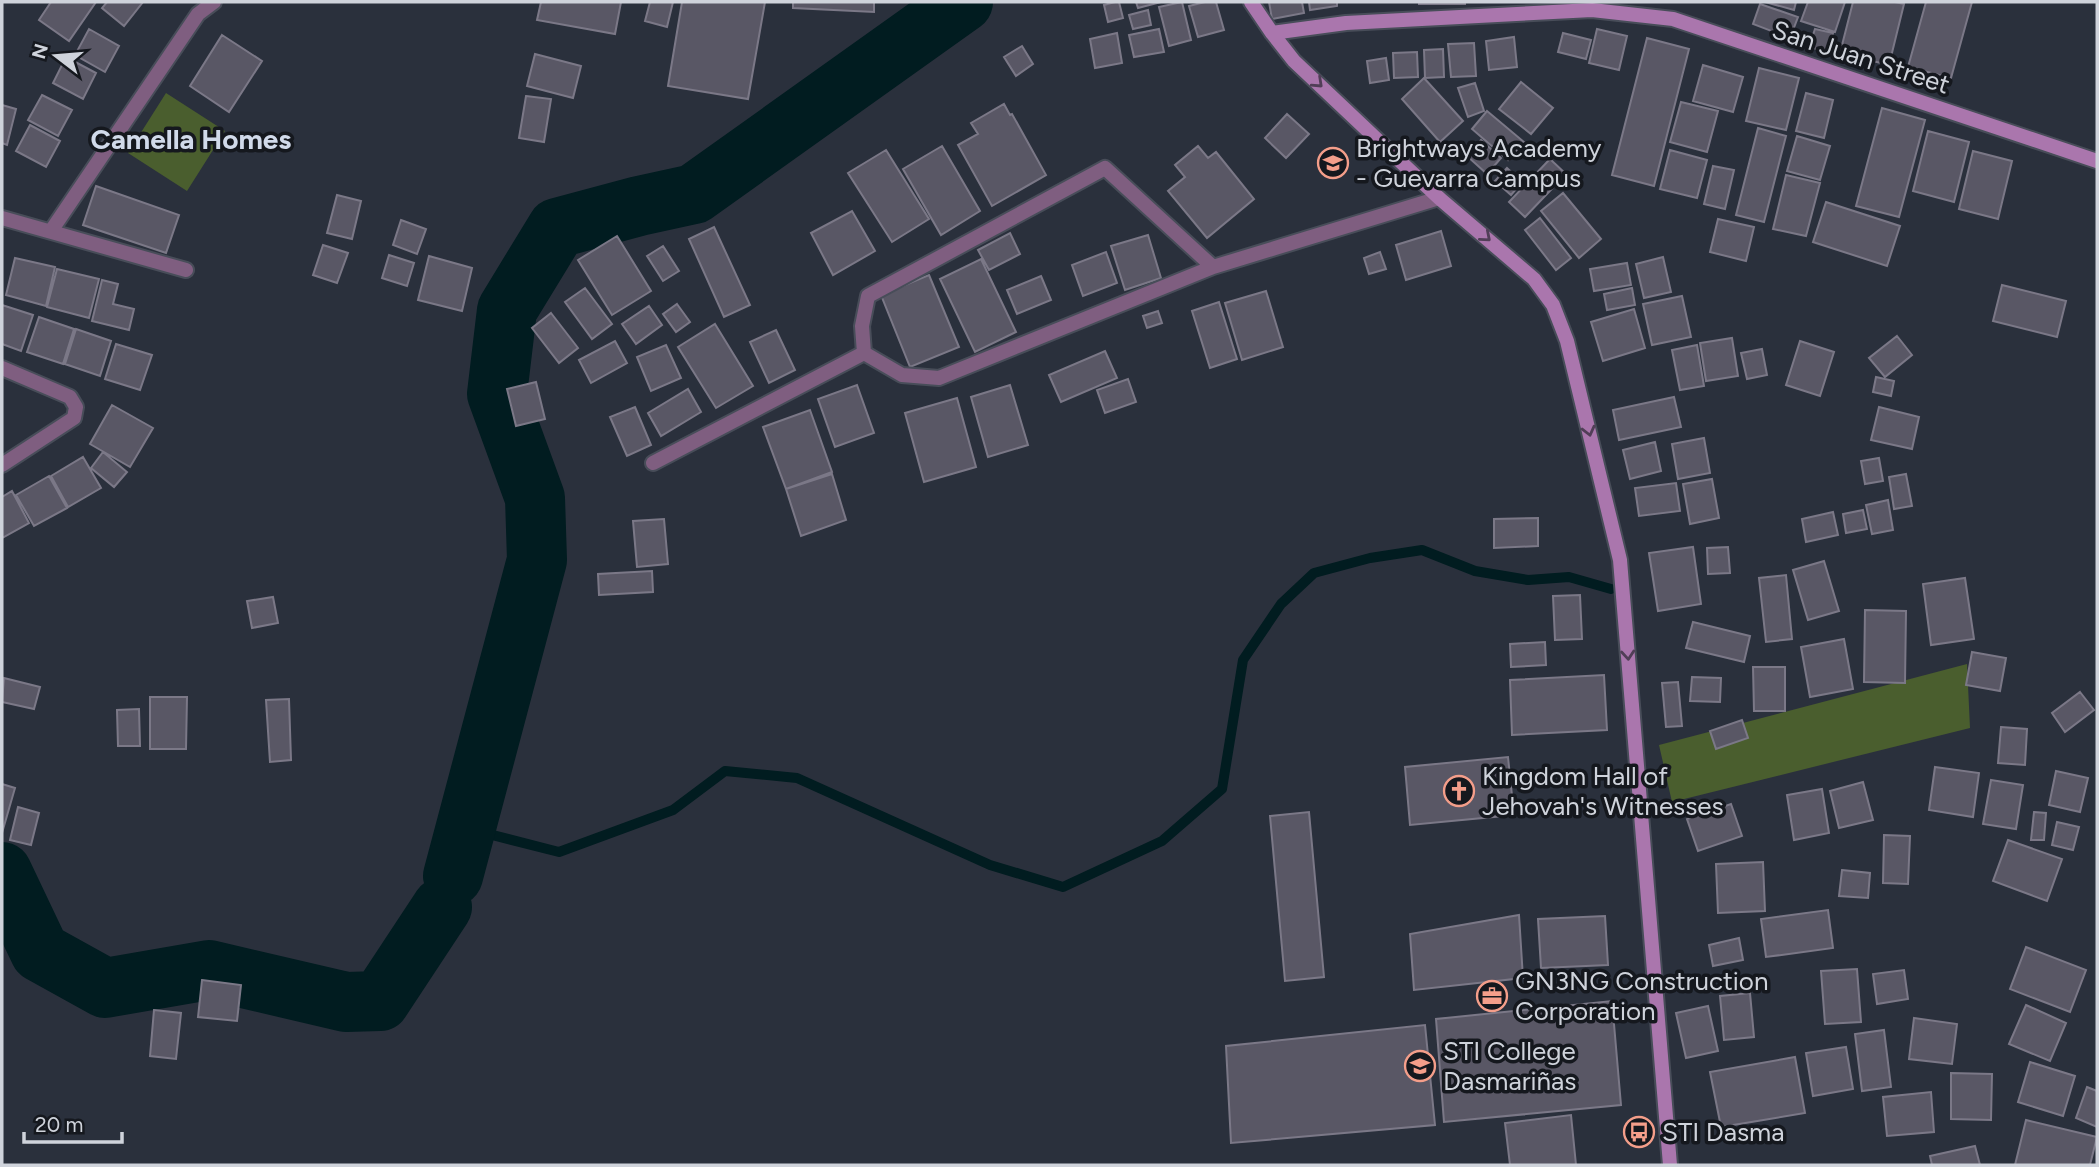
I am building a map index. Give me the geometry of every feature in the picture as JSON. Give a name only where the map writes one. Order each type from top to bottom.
[{"type":"street","points":[[51,231],[198,8],[215,2]]},
{"type":"street","points":[[1251,2],[1294,61],[1439,198],[1534,279],[1553,305],[1567,341],[1620,560],[1670,1165]]},
{"type":"street","name":"San Juan Street","points":[[1272,33],[1346,23],[1592,10],[1672,19],[2097,161]]},
{"type":"street","points":[[864,353],[862,326],[868,296],[1105,168],[1213,267]]},
{"type":"street","points":[[864,353],[902,375],[939,378],[1213,267],[1439,198]]},
{"type":"street","points":[[2,218],[186,270]]},
{"type":"street","points":[[653,463],[864,353]]},
{"type":"street","points":[[2,368],[70,397],[76,407],[74,418],[2,465]]},
{"type":"green space","points":[[166,93],[225,131],[187,191],[128,153]]},
{"type":"green space","points":[[1967,664],[1970,728],[1672,802],[1659,745]]},
{"type":"building","points":[[51,2],[96,2],[69,41],[39,20]]},
{"type":"building","points":[[107,2],[143,2],[124,26],[102,8]]},
{"type":"building","points":[[541,2],[621,2],[615,34],[537,20]]},
{"type":"building","points":[[650,2],[673,2],[667,27],[645,21]]},
{"type":"building","points":[[682,2],[765,2],[748,99],[668,86]]},
{"type":"building","points":[[793,2],[874,2],[874,12],[793,8]]},
{"type":"building","points":[[1119,2],[1123,18],[1108,22],[1104,5]]},
{"type":"building","points":[[1136,2],[1161,2],[1138,8]]},
{"type":"building","points":[[1182,2],[1191,40],[1169,46],[1159,7]]},
{"type":"building","points":[[1216,2],[1224,30],[1198,37],[1189,6]]},
{"type":"building","points":[[1269,2],[1302,2],[1304,13],[1272,19]]},
{"type":"building","points":[[1309,2],[1337,2],[1337,6],[1310,10]]},
{"type":"building","points":[[1465,2],[1465,4],[1419,4]]},
{"type":"building","points":[[1765,2],[1796,2],[1794,10]]},
{"type":"building","points":[[1808,2],[1845,2],[1835,32],[1801,21]]},
{"type":"building","points":[[1853,2],[1904,4],[1889,65],[1840,53]]},
{"type":"building","points":[[1926,2],[1972,2],[1951,78],[1908,67]]},
{"type":"building","points":[[1760,4],[1798,17],[1790,38],[1753,24]]},
{"type":"building","points":[[1148,10],[1151,25],[1133,29],[1129,15]]},
{"type":"building","points":[[89,29],[119,46],[105,72],[75,55]]},
{"type":"building","points":[[1159,29],[1164,52],[1134,57],[1129,35]]},
{"type":"building","points":[[1597,29],[1627,36],[1619,70],[1589,63]]},
{"type":"building","points":[[1815,29],[1833,33],[1828,52],[1809,47]]},
{"type":"building","points":[[1117,33],[1122,63],[1095,68],[1090,39]]},
{"type":"building","points":[[1563,33],[1591,40],[1586,59],[1558,52]]},
{"type":"building","points":[[222,35],[262,61],[229,112],[190,86]]},
{"type":"building","points":[[1514,37],[1517,67],[1489,70],[1486,41]]},
{"type":"building","points":[[1647,38],[1689,49],[1654,186],[1612,175]]},
{"type":"building","points":[[1474,43],[1476,76],[1451,77],[1448,44]]},
{"type":"building","points":[[1022,46],[1033,64],[1016,76],[1004,57]]},
{"type":"building","points":[[1443,49],[1444,77],[1425,78],[1424,50]]},
{"type":"building","points":[[1417,52],[1418,77],[1394,78],[1393,53]]},
{"type":"building","points":[[535,54],[581,66],[573,98],[527,86]]},
{"type":"building","points":[[66,57],[96,73],[83,99],[53,83]]},
{"type":"building","points":[[1386,58],[1389,80],[1370,83],[1367,61]]},
{"type":"building","points":[[1703,65],[1743,77],[1733,112],[1693,101]]},
{"type":"building","points":[[1759,68],[1799,78],[1786,130],[1746,121]]},
{"type":"building","points":[[1424,78],[1463,121],[1440,142],[1402,99]]},
{"type":"building","points":[[1521,82],[1553,108],[1531,134],[1499,109]]},
{"type":"building","points":[[1475,83],[1484,111],[1468,117],[1458,88]]},
{"type":"building","points":[[1806,93],[1833,100],[1824,138],[1796,131]]},
{"type":"building","points":[[42,95],[72,110],[58,136],[28,120]]},
{"type":"building","points":[[526,96],[551,99],[544,142],[519,138]]},
{"type":"building","points":[[1681,102],[1718,111],[1707,152],[1670,142]]},
{"type":"building","points":[[1004,104],[1046,175],[992,206],[958,145],[978,134],[971,123]]},
{"type":"building","points":[[2,105],[16,109],[7,145],[2,143]]},
{"type":"building","points":[[1882,108],[1925,120],[1899,217],[1856,206]]},
{"type":"building","points":[[1487,111],[1524,142],[1508,160],[1472,129]]},
{"type":"building","points":[[1287,114],[1309,134],[1286,158],[1265,138]]},
{"type":"building","points":[[30,125],[60,141],[46,167],[16,151]]},
{"type":"building","points":[[1758,128],[1786,136],[1764,222],[1736,215]]},
{"type":"building","points":[[1928,131],[1969,142],[1954,202],[1913,191]]},
{"type":"building","points":[[1797,136],[1830,146],[1820,180],[1787,171]]},
{"type":"building","points":[[1481,140],[1501,158],[1487,174],[1467,156]]},
{"type":"building","points":[[942,146],[980,211],[941,235],[903,169]]},
{"type":"building","points":[[1198,146],[1208,158],[1216,152],[1254,199],[1207,238],[1168,191],[1185,177],[1175,165]]},
{"type":"building","points":[[886,150],[929,219],[892,242],[848,173]]},
{"type":"building","points":[[1670,150],[1707,160],[1697,198],[1660,189]]},
{"type":"building","points":[[1973,151],[2012,161],[1998,219],[1959,209]]},
{"type":"building","points":[[1550,159],[1566,174],[1525,217],[1509,202]]},
{"type":"building","points":[[1713,166],[1734,170],[1725,209],[1704,204]]},
{"type":"building","points":[[1507,168],[1522,182],[1511,195],[1495,181]]},
{"type":"building","points":[[1786,175],[1820,183],[1806,236],[1773,229]]},
{"type":"building","points":[[96,186],[179,215],[166,253],[83,225]]},
{"type":"building","points":[[1563,193],[1601,239],[1579,258],[1541,211]]},
{"type":"building","points":[[337,195],[361,201],[352,239],[327,233]]},
{"type":"building","points":[[1826,202],[1900,226],[1887,266],[1813,242]]},
{"type":"building","points":[[852,211],[875,251],[833,275],[811,233]]},
{"type":"building","points":[[1540,218],[1571,258],[1556,270],[1525,230]]},
{"type":"building","points":[[1718,219],[1754,227],[1746,261],[1710,252]]},
{"type":"building","points":[[401,220],[426,229],[417,254],[393,245]]},
{"type":"building","points":[[714,227],[750,305],[724,317],[689,239]]},
{"type":"building","points":[[1441,231],[1451,266],[1406,280],[1396,245]]},
{"type":"building","points":[[1010,233],[1020,254],[989,270],[978,250]]},
{"type":"building","points":[[1148,235],[1161,278],[1125,290],[1111,246]]},
{"type":"building","points":[[617,236],[651,291],[612,315],[578,260]]},
{"type":"building","points":[[323,245],[348,253],[337,283],[313,275]]},
{"type":"building","points":[[663,246],[679,271],[663,281],[647,256]]},
{"type":"building","points":[[1106,252],[1117,283],[1083,296],[1072,265]]},
{"type":"building","points":[[1380,252],[1386,269],[1369,274],[1364,258]]},
{"type":"building","points":[[389,255],[414,263],[407,286],[382,278]]},
{"type":"building","points":[[429,256],[472,268],[462,311],[418,300]]},
{"type":"building","points":[[1663,257],[1671,292],[1644,298],[1636,264]]},
{"type":"building","points":[[15,258],[55,267],[46,306],[6,295]]},
{"type":"building","points":[[981,259],[1016,332],[975,352],[940,279]]},
{"type":"building","points":[[1627,263],[1631,285],[1594,291],[1590,269]]},
{"type":"building","points":[[57,269],[99,279],[89,318],[47,307]]},
{"type":"building","points":[[929,275],[959,347],[910,367],[881,295]]},
{"type":"building","points":[[1041,276],[1051,300],[1017,314],[1007,290]]},
{"type":"building","points":[[102,280],[118,284],[113,304],[134,309],[129,330],[92,321]]},
{"type":"building","points":[[2002,285],[2066,301],[2057,337],[1993,321]]},
{"type":"building","points":[[585,288],[612,324],[592,339],[565,302]]},
{"type":"building","points":[[1632,288],[1635,305],[1607,310],[1604,294]]},
{"type":"building","points":[[1266,291],[1283,347],[1242,360],[1225,303]]},
{"type":"building","points":[[1682,296],[1691,337],[1652,345],[1643,304]]},
{"type":"building","points":[[1219,302],[1237,359],[1210,368],[1192,311]]},
{"type":"building","points":[[677,304],[690,322],[676,332],[663,314]]},
{"type":"building","points":[[2,305],[33,315],[21,351],[2,344]]},
{"type":"building","points":[[649,306],[662,325],[636,344],[622,324]]},
{"type":"building","points":[[1634,309],[1645,348],[1603,361],[1591,322]]},
{"type":"building","points":[[1158,311],[1162,323],[1147,328],[1143,316]]},
{"type":"building","points":[[551,313],[578,348],[559,363],[532,328]]},
{"type":"building","points":[[39,317],[74,329],[63,364],[27,352]]},
{"type":"building","points":[[715,324],[753,386],[716,408],[678,347]]},
{"type":"building","points":[[76,329],[111,341],[100,376],[65,364]]},
{"type":"building","points":[[776,330],[795,370],[769,383],[750,342]]},
{"type":"building","points":[[1897,336],[1912,355],[1885,377],[1869,358]]},
{"type":"building","points":[[1732,338],[1738,376],[1706,381],[1700,343]]},
{"type":"building","points":[[615,341],[627,363],[591,383],[579,360]]},
{"type":"building","points":[[1800,341],[1834,352],[1820,396],[1786,385]]},
{"type":"building","points":[[116,344],[152,355],[140,390],[105,379]]},
{"type":"building","points":[[666,345],[681,378],[651,391],[637,357]]},
{"type":"building","points":[[1697,345],[1704,386],[1680,390],[1672,350]]},
{"type":"building","points":[[1762,349],[1767,375],[1747,379],[1741,353]]},
{"type":"building","points":[[1105,351],[1117,378],[1061,402],[1049,375]]},
{"type":"building","points":[[1876,377],[1894,381],[1891,396],[1873,392]]},
{"type":"building","points":[[1128,379],[1136,402],[1105,413],[1097,390]]},
{"type":"building","points":[[536,382],[545,419],[516,426],[507,389]]},
{"type":"building","points":[[857,385],[874,433],[835,447],[818,399]]},
{"type":"building","points":[[1010,385],[1028,445],[988,457],[971,397]]},
{"type":"building","points":[[688,389],[701,412],[661,436],[648,413]]},
{"type":"building","points":[[1674,397],[1681,427],[1619,440],[1613,410]]},
{"type":"building","points":[[957,398],[976,467],[924,482],[905,413]]},
{"type":"building","points":[[112,405],[153,428],[130,467],[90,444]]},
{"type":"building","points":[[635,407],[651,445],[627,456],[610,417]]},
{"type":"building","points":[[1879,407],[1919,417],[1912,449],[1871,440]]},
{"type":"building","points":[[810,410],[832,472],[786,489],[763,427]]},
{"type":"building","points":[[1704,438],[1710,473],[1678,479],[1672,444]]},
{"type":"building","points":[[1655,442],[1661,471],[1630,479],[1623,450]]},
{"type":"building","points":[[103,452],[127,472],[114,487],[91,468]]},
{"type":"building","points":[[83,457],[101,488],[68,507],[51,476]]},
{"type":"building","points":[[1879,458],[1883,481],[1865,484],[1861,461]]},
{"type":"building","points":[[832,474],[846,520],[801,536],[786,489]]},
{"type":"building","points":[[1906,474],[1912,506],[1894,509],[1889,477]]},
{"type":"building","points":[[49,476],[67,508],[34,526],[16,495]]},
{"type":"building","points":[[1712,479],[1719,518],[1690,524],[1683,484]]},
{"type":"building","points":[[1676,483],[1680,511],[1639,516],[1635,488]]},
{"type":"building","points":[[12,491],[29,523],[2,538],[2,497]]},
{"type":"building","points":[[1888,500],[1893,530],[1872,534],[1866,505]]},
{"type":"building","points":[[1863,510],[1867,529],[1846,533],[1843,514]]},
{"type":"building","points":[[1833,512],[1838,535],[1806,542],[1802,519]]},
{"type":"building","points":[[1538,518],[1538,546],[1494,548],[1494,519]]},
{"type":"building","points":[[664,519],[668,564],[637,567],[633,521]]},
{"type":"building","points":[[1693,547],[1701,604],[1658,611],[1649,553]]},
{"type":"building","points":[[1728,547],[1730,573],[1708,574],[1707,548]]},
{"type":"building","points":[[1824,561],[1839,611],[1808,620],[1793,570]]},
{"type":"building","points":[[652,571],[653,592],[599,595],[598,574]]},
{"type":"building","points":[[1786,575],[1792,639],[1766,642],[1759,578]]},
{"type":"building","points":[[1965,578],[1974,639],[1931,645],[1923,584]]},
{"type":"building","points":[[1580,595],[1582,639],[1555,640],[1553,596]]},
{"type":"building","points":[[273,597],[278,623],[252,628],[247,601]]},
{"type":"building","points":[[1865,610],[1906,611],[1905,683],[1864,682]]},
{"type":"building","points":[[1693,622],[1750,636],[1744,662],[1686,648]]},
{"type":"building","points":[[1844,639],[1853,689],[1810,697],[1801,647]]},
{"type":"building","points":[[1545,642],[1546,665],[1511,667],[1510,644]]},
{"type":"building","points":[[1972,652],[2006,658],[2000,691],[1966,685]]},
{"type":"building","points":[[1753,667],[1785,667],[1785,711],[1754,711]]},
{"type":"building","points":[[1604,675],[1607,730],[1512,735],[1510,680]]},
{"type":"building","points":[[1692,677],[1721,678],[1720,702],[1690,701]]},
{"type":"building","points":[[4,678],[40,687],[34,709],[2,702]]},
{"type":"building","points":[[1678,682],[1682,726],[1666,727],[1662,683]]},
{"type":"building","points":[[2080,692],[2094,710],[2065,732],[2052,713]]},
{"type":"building","points":[[150,697],[187,697],[186,749],[150,749]]},
{"type":"building","points":[[289,699],[291,760],[270,762],[266,700]]},
{"type":"building","points":[[139,709],[140,746],[118,746],[117,710]]},
{"type":"building","points":[[1742,720],[1748,738],[1716,749],[1710,731]]},
{"type":"building","points":[[2001,727],[2027,729],[2025,765],[1998,763]]},
{"type":"building","name":"Kingdom Hall of Jehovah's Witnesses","points":[[1508,757],[1514,815],[1410,825],[1405,767]]},
{"type":"building","points":[[1935,767],[1979,773],[1973,817],[1929,810]]},
{"type":"building","points":[[2056,771],[2088,778],[2080,812],[2049,805]]},
{"type":"building","points":[[1991,780],[2023,785],[2016,829],[1983,824]]},
{"type":"building","points":[[1863,782],[1873,820],[1839,828],[1830,791]]},
{"type":"building","points":[[2,784],[15,788],[2,833]]},
{"type":"building","points":[[1822,789],[1829,833],[1794,840],[1787,795]]},
{"type":"building","points":[[1731,804],[1742,836],[1698,851],[1687,819]]},
{"type":"building","points":[[18,807],[39,813],[31,845],[10,840]]},
{"type":"building","points":[[1309,812],[1324,977],[1285,981],[1270,816]]},
{"type":"building","points":[[2034,812],[2046,813],[2044,840],[2031,840]]},
{"type":"building","points":[[2057,822],[2079,827],[2073,850],[2052,845]]},
{"type":"building","points":[[1884,835],[1910,836],[1908,884],[1883,883]]},
{"type":"building","points":[[2008,840],[2062,859],[2047,901],[1993,881]]},
{"type":"building","points":[[1763,862],[1765,911],[1718,913],[1716,864]]},
{"type":"building","points":[[1842,870],[1870,873],[1868,898],[1839,896]]},
{"type":"building","points":[[1828,910],[1833,948],[1766,957],[1761,919]]},
{"type":"building","points":[[1519,915],[1523,978],[1414,990],[1410,934]]},
{"type":"building","points":[[1605,916],[1608,965],[1541,968],[1538,919]]},
{"type":"building","points":[[1739,938],[1743,960],[1713,966],[1709,945]]},
{"type":"building","points":[[2026,947],[2086,970],[2070,1012],[2010,989]]},
{"type":"building","points":[[1857,969],[1861,1022],[1825,1024],[1821,971]]},
{"type":"building","points":[[1904,970],[1908,999],[1877,1004],[1873,974]]},
{"type":"building","points":[[202,980],[241,985],[237,1021],[198,1017]]},
{"type":"building","points":[[1750,993],[1754,1037],[1724,1040],[1720,996]]},
{"type":"building","points":[[1612,1001],[1621,1105],[1444,1122],[1436,1019]]},
{"type":"building","points":[[2026,1005],[2066,1023],[2050,1061],[2009,1044]]},
{"type":"building","points":[[1708,1006],[1718,1051],[1686,1058],[1676,1013]]},
{"type":"building","points":[[154,1010],[181,1013],[176,1059],[150,1056]]},
{"type":"building","points":[[1914,1018],[1957,1024],[1952,1064],[1909,1059]]},
{"type":"building","points":[[1425,1025],[1435,1125],[1231,1143],[1226,1046]]},
{"type":"building","points":[[1884,1030],[1891,1087],[1862,1091],[1855,1034]]},
{"type":"building","points":[[1846,1047],[1853,1089],[1813,1096],[1806,1053]]},
{"type":"building","points":[[1795,1057],[1805,1113],[1721,1127],[1710,1072]]},
{"type":"building","points":[[2030,1062],[2075,1076],[2063,1116],[2018,1102]]},
{"type":"building","points":[[1951,1073],[1992,1074],[1991,1120],[1951,1119]]},
{"type":"building","points":[[2087,1087],[2097,1091],[2097,1127],[2076,1118]]},
{"type":"building","points":[[1931,1092],[1934,1132],[1887,1136],[1883,1097]]},
{"type":"building","points":[[1571,1115],[1576,1165],[1510,1165],[1505,1123]]},
{"type":"building","points":[[2026,1120],[2097,1137],[2090,1165],[2015,1165]]},
{"type":"building","points":[[1975,1146],[1980,1165],[1932,1165],[1930,1156]]},
{"type":"waterway","points":[[453,876],[537,560],[535,498],[497,394],[507,310],[557,228],[694,194],[963,2]]},
{"type":"waterway","points":[[465,828],[559,852],[673,810],[725,771],[797,778],[990,865],[1063,887],[1162,841],[1222,789],[1243,660],[1281,604],[1314,573],[1370,558],[1422,550],[1475,571],[1528,580],[1569,577],[1611,589]]},
{"type":"waterway","points":[[2,872],[40,952],[105,988],[209,970],[346,1002],[380,1001],[442,907]]},
{"type":"place","name":"Brightways Academy - Guevarra Campus","points":[[1333,163]]},
{"type":"place","name":"Kingdom Hall of Jehovah's Witnesses","points":[[1459,791]]},
{"type":"place","name":"GN3NG Construction Corporation","points":[[1492,996]]},
{"type":"place","name":"STI College Dasmariñas","points":[[1420,1066]]},
{"type":"place","name":"STI Dasma","points":[[1639,1132]]},
{"type":"district","name":"Camella Homes","points":[[191,139]]}]
